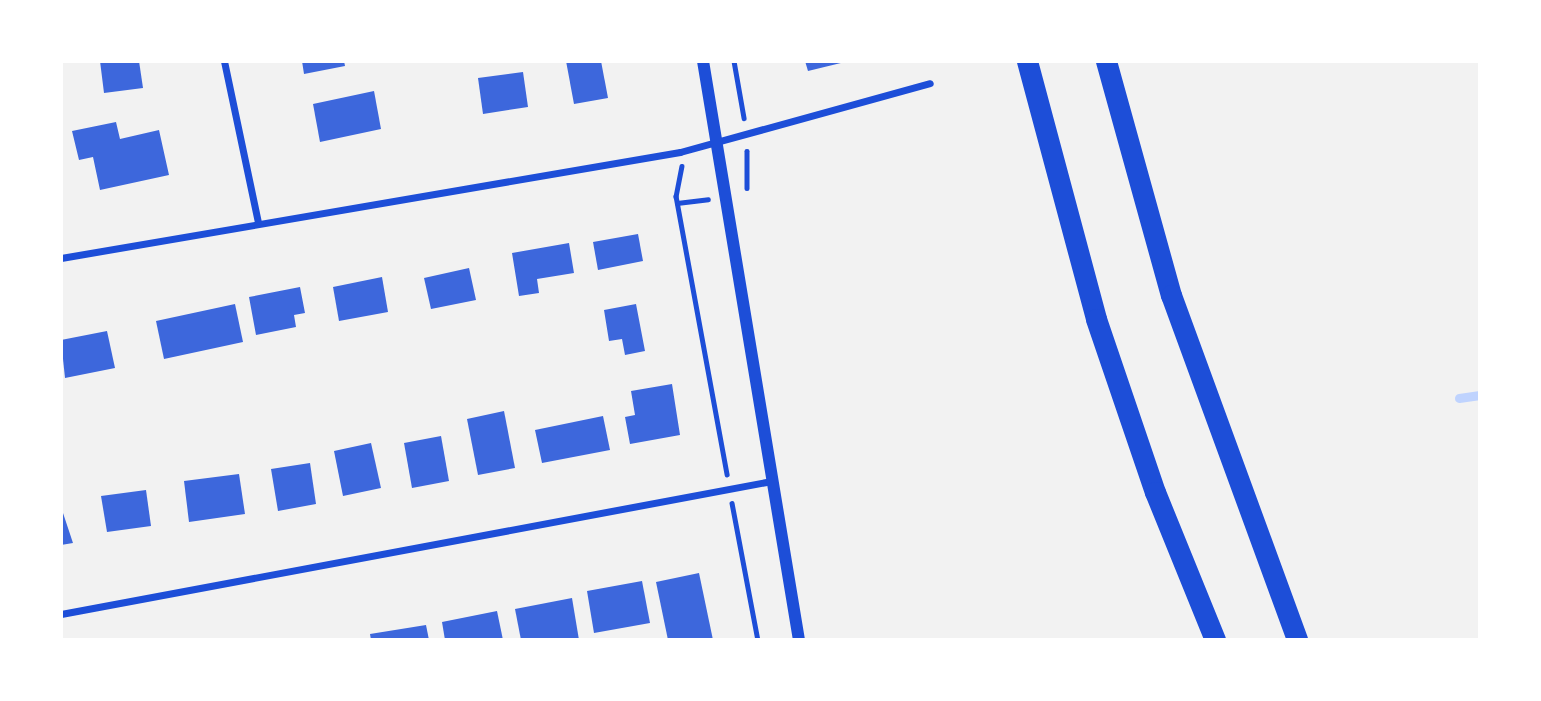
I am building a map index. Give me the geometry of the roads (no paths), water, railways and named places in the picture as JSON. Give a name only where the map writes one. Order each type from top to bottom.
[{"type":"highway","points":[[1027,61],[1096,319],[1155,492],[1214,640]]},
{"type":"highway","points":[[1106,61],[1171,295],[1297,640]]},
{"type":"street","points":[[223,61],[258,222]]},
{"type":"street","points":[[703,61],[799,640]]},
{"type":"street","points":[[61,258],[258,222],[680,152],[746,129],[930,83]]},
{"type":"street","points":[[61,614],[730,491],[772,481]]},
{"type":"waterway","points":[[1459,398],[1480,395]]}]
